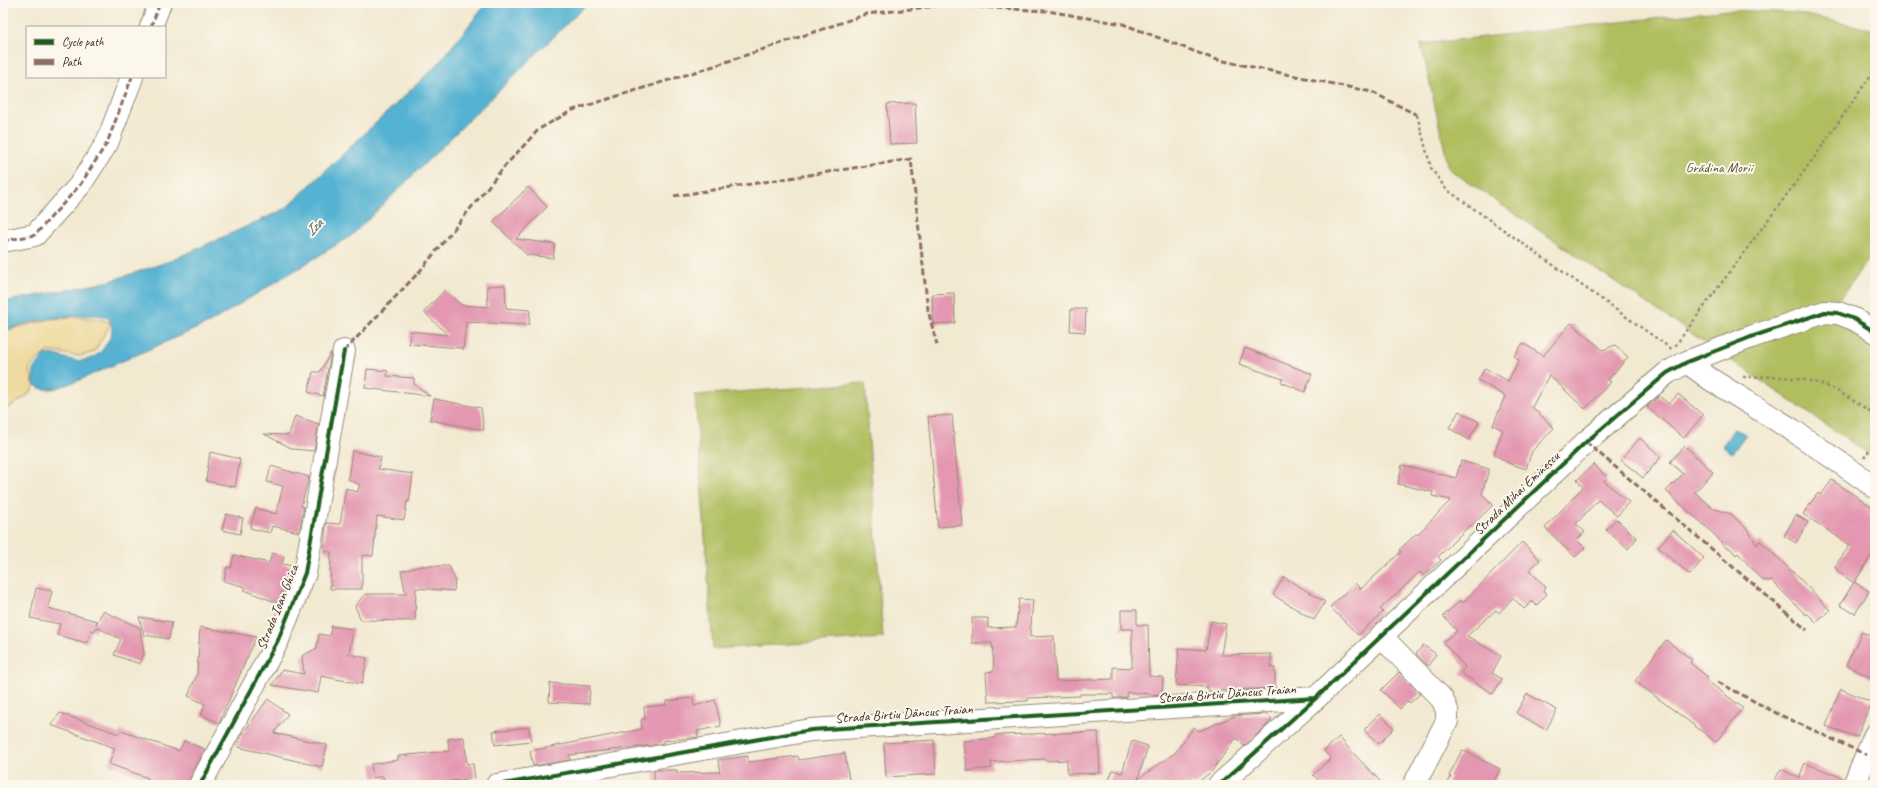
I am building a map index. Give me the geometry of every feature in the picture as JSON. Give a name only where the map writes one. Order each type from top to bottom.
[{"type":"street","points":[[151,26],[160,3]]},
{"type":"street","points":[[3,242],[35,235],[80,184],[107,143],[132,78]]},
{"type":"street","name":"Strada Mihai Eminescu","points":[[1219,785],[1316,698],[1586,442],[1667,373],[1680,356],[1750,337],[1825,312],[1838,313],[1854,319],[1875,332]]},
{"type":"street","name":"Strada Ioan Ghica","points":[[200,785],[278,640],[305,573],[344,351]]},
{"type":"street","points":[[1680,356],[1710,380],[1791,430],[1875,486]]},
{"type":"street","points":[[1381,636],[1442,699],[1447,710],[1447,722],[1414,785]]},
{"type":"street","name":"Strada Birtiu Dăncus Traian","points":[[497,785],[811,730],[1316,698]]},
{"type":"street","points":[[1854,785],[1875,735]]},
{"type":"path","points":[[1417,115],[1431,168],[1446,189],[1680,356],[1875,69]]},
{"type":"path","points":[[1739,378],[1761,376],[1797,379],[1826,386],[1875,414]]},
{"type":"green space","name":"Grădina Morii","points":[[1728,10],[1796,13],[1875,30],[1875,249],[1837,303],[1875,328],[1875,458],[1449,169],[1421,44]]},
{"type":"green space","points":[[865,383],[883,638],[713,649],[695,395]]},
{"type":"sand","points":[[75,317],[100,319],[111,323],[94,352],[80,356],[48,351],[29,369],[35,385],[27,396],[3,411],[3,331],[51,319]]},
{"type":"water","name":"Iza","points":[[487,3],[588,3],[351,236],[209,323],[60,387],[43,389],[33,383],[34,370],[44,355],[53,354],[69,359],[82,360],[98,354],[111,336],[111,324],[108,317],[81,315],[41,320],[3,331],[3,302],[107,282],[170,261],[285,209],[438,64]]},
{"type":"water","points":[[1734,429],[1746,434],[1732,453],[1722,446]]},
{"type":"building","points":[[915,103],[917,143],[890,144],[887,104]]},
{"type":"building","points":[[528,187],[547,207],[516,239],[555,244],[553,258],[527,255],[493,222]]},
{"type":"building","points":[[505,285],[506,308],[530,310],[529,325],[466,322],[463,350],[462,348],[409,344],[410,331],[448,335],[424,312],[445,290],[461,305],[488,307],[487,286]]},
{"type":"building","points":[[954,293],[955,323],[933,324],[932,294]]},
{"type":"building","points":[[1071,309],[1086,309],[1085,332],[1070,331]]},
{"type":"building","points":[[1571,323],[1603,350],[1615,345],[1628,357],[1608,380],[1611,382],[1585,409],[1549,375],[1532,407],[1554,428],[1532,451],[1526,469],[1508,463],[1494,454],[1503,430],[1493,425],[1505,396],[1478,380],[1485,368],[1508,381],[1519,360],[1514,356],[1523,343],[1543,356]]},
{"type":"building","points":[[1245,348],[1312,374],[1305,392],[1281,382],[1283,379],[1239,364]]},
{"type":"building","points":[[331,352],[323,396],[308,392],[313,372],[320,372]]},
{"type":"building","points":[[367,369],[388,371],[387,376],[414,378],[414,384],[430,396],[365,388]]},
{"type":"building","points":[[1678,394],[1703,415],[1684,438],[1647,407],[1659,396],[1669,404]]},
{"type":"building","points":[[434,399],[481,408],[484,430],[430,420]]},
{"type":"building","points":[[1459,411],[1479,422],[1469,440],[1449,428]]},
{"type":"building","points":[[952,415],[962,525],[938,527],[928,417]]},
{"type":"building","points":[[295,416],[319,424],[314,451],[293,449],[264,434],[289,435]]},
{"type":"building","points":[[1640,438],[1661,457],[1643,478],[1621,460]]},
{"type":"building","points":[[1685,446],[1713,472],[1695,492],[1712,508],[1731,514],[1748,530],[1757,545],[1760,541],[1830,610],[1816,622],[1808,614],[1805,614],[1772,581],[1762,580],[1738,553],[1736,555],[1730,548],[1726,548],[1715,535],[1666,491],[1683,474],[1670,462]]},
{"type":"building","points":[[352,451],[381,457],[378,469],[413,474],[409,502],[407,501],[404,520],[377,516],[373,556],[362,555],[362,589],[330,589],[331,552],[324,551],[326,523],[340,524],[346,488],[357,492],[360,485],[348,479]]},
{"type":"building","points":[[210,452],[240,459],[235,487],[206,481]]},
{"type":"building","points":[[1461,461],[1489,469],[1482,494],[1493,505],[1471,526],[1470,525],[1438,557],[1441,560],[1424,576],[1420,572],[1380,609],[1383,612],[1358,635],[1330,607],[1355,583],[1361,589],[1401,552],[1399,550],[1416,534],[1417,535],[1451,500],[1432,496],[1433,492],[1398,484],[1402,465],[1456,478]]},
{"type":"building","points":[[1594,464],[1607,478],[1604,481],[1629,502],[1617,516],[1598,500],[1576,524],[1585,532],[1577,540],[1585,548],[1575,557],[1545,528],[1583,487],[1577,480]]},
{"type":"building","points":[[271,466],[309,477],[301,506],[304,507],[299,532],[272,526],[270,533],[250,528],[256,508],[276,514],[283,486],[267,482]]},
{"type":"building","points":[[1832,480],[1875,509],[1875,550],[1854,583],[1838,572],[1835,566],[1850,545],[1803,514],[1818,493],[1821,495]]},
{"type":"building","points":[[226,514],[243,518],[240,534],[222,530]]},
{"type":"building","points":[[1796,515],[1808,522],[1796,543],[1784,536]]},
{"type":"building","points":[[1616,519],[1637,538],[1628,549],[1606,530]]},
{"type":"building","points":[[1673,530],[1704,558],[1690,575],[1658,547]]},
{"type":"building","points":[[1522,542],[1540,560],[1529,570],[1546,587],[1543,590],[1547,594],[1536,606],[1532,601],[1524,609],[1513,598],[1499,613],[1496,610],[1467,636],[1501,656],[1492,673],[1502,679],[1493,694],[1461,673],[1465,667],[1443,642],[1457,631],[1443,616],[1461,600],[1463,603]]},
{"type":"building","points":[[272,553],[284,556],[282,564],[292,566],[289,579],[287,579],[278,603],[244,590],[246,587],[224,581],[227,567],[231,568],[234,555],[269,563]]},
{"type":"building","points":[[422,566],[449,566],[455,579],[454,591],[416,588],[415,621],[361,620],[355,606],[365,594],[406,594],[401,571]]},
{"type":"building","points":[[1284,577],[1325,602],[1314,620],[1273,595]]},
{"type":"building","points":[[1854,582],[1869,591],[1855,614],[1840,605]]},
{"type":"building","points":[[36,588],[52,591],[48,608],[97,621],[96,624],[103,611],[140,628],[144,654],[140,664],[114,655],[121,639],[96,627],[95,631],[91,630],[87,643],[57,635],[60,624],[30,618]]},
{"type":"building","points":[[1019,599],[1033,600],[1030,637],[1054,636],[1056,681],[1113,679],[1113,667],[1132,668],[1132,629],[1121,629],[1121,610],[1137,610],[1137,625],[1148,625],[1149,676],[1163,677],[1162,695],[1127,692],[1127,697],[1121,698],[1113,698],[1113,694],[1080,694],[1080,696],[1028,698],[1028,701],[988,702],[986,672],[994,671],[992,643],[972,643],[972,618],[988,618],[988,628],[1016,627]]},
{"type":"building","points":[[139,617],[172,622],[169,639],[144,635]]},
{"type":"building","points":[[1211,621],[1226,624],[1221,655],[1271,654],[1271,668],[1275,668],[1275,688],[1208,691],[1208,687],[1176,685],[1179,648],[1206,650]]},
{"type":"building","points":[[331,626],[353,629],[349,654],[367,658],[362,684],[321,676],[318,693],[272,685],[282,670],[304,674],[302,656],[317,648],[319,634],[330,636]]},
{"type":"building","points":[[200,627],[256,637],[219,723],[201,715],[205,704],[188,696],[197,674]]},
{"type":"building","points":[[1862,632],[1875,638],[1875,680],[1846,665]]},
{"type":"building","points":[[1666,640],[1692,660],[1690,663],[1708,677],[1706,680],[1743,708],[1716,742],[1635,681]]},
{"type":"building","points":[[1423,645],[1436,654],[1428,666],[1416,654]]},
{"type":"building","points":[[1399,672],[1420,694],[1410,703],[1408,701],[1400,709],[1381,690]]},
{"type":"building","points":[[550,683],[590,686],[589,704],[549,702]]},
{"type":"building","points":[[1841,689],[1871,702],[1857,737],[1826,726]]},
{"type":"building","points":[[1527,694],[1557,710],[1546,730],[1516,713]]},
{"type":"building","points":[[693,698],[694,706],[715,700],[721,726],[697,731],[698,737],[663,741],[663,743],[639,747],[569,755],[570,760],[533,766],[530,751],[642,729],[641,720],[645,719],[644,707],[666,705],[666,701]]},
{"type":"building","points":[[268,699],[288,714],[274,733],[327,745],[322,767],[238,747],[241,736]]},
{"type":"building","points":[[60,713],[119,734],[121,731],[179,751],[184,741],[205,749],[197,764],[196,763],[188,785],[145,785],[148,778],[109,764],[115,748],[51,725]]},
{"type":"building","points":[[1267,714],[1272,719],[1264,728],[1244,746],[1236,738],[1211,772],[1194,785],[1107,785],[1113,770],[1122,773],[1132,741],[1148,746],[1138,779],[1175,753],[1194,727],[1199,731],[1235,716]]},
{"type":"building","points":[[1380,714],[1394,728],[1379,744],[1364,730]]},
{"type":"building","points":[[529,727],[531,741],[495,745],[493,731]]},
{"type":"building","points":[[1098,732],[1100,773],[1067,774],[1067,760],[1045,761],[1044,759],[991,762],[992,768],[967,771],[964,741],[995,738],[995,735]]},
{"type":"building","points":[[464,737],[467,764],[473,764],[475,778],[421,785],[402,785],[402,783],[384,785],[383,776],[373,778],[371,764],[398,760],[398,756],[449,751],[448,739]]},
{"type":"building","points":[[1339,737],[1384,785],[1324,785],[1313,775],[1331,758],[1324,751]]},
{"type":"building","points":[[934,740],[936,774],[886,777],[884,743]]},
{"type":"building","points":[[1462,750],[1500,769],[1492,785],[1447,785],[1451,777],[1449,776]]},
{"type":"building","points":[[845,753],[849,780],[818,784],[817,782],[792,785],[654,785],[654,770],[677,770],[677,773],[720,772],[718,760],[748,756],[748,762],[798,756],[799,760]]},
{"type":"building","points":[[1805,763],[1843,778],[1842,785],[1772,785],[1781,769],[1799,778]]},
{"type":"marked path","points":[[151,26],[160,3]]},
{"type":"marked path","points":[[344,351],[420,271],[504,167],[539,129],[573,110],[714,66],[867,14],[945,5],[1047,11],[1123,24],[1214,59],[1372,92],[1417,115]]},
{"type":"marked path","points":[[3,241],[35,235],[80,185],[107,143],[132,78]]},
{"type":"marked path","points":[[674,196],[911,159],[928,310],[937,345]]},
{"type":"marked path","points":[[1586,442],[1807,630]]},
{"type":"marked path","points":[[1718,682],[1778,714],[1867,755]]},
{"type":"cycle path","points":[[1219,785],[1316,698],[1586,442],[1667,373],[1687,362],[1751,337],[1825,312],[1838,313],[1854,319],[1875,332]]},
{"type":"cycle path","points":[[200,785],[278,640],[305,573],[344,351]]},
{"type":"cycle path","points":[[497,785],[811,730],[1316,698]]}]
